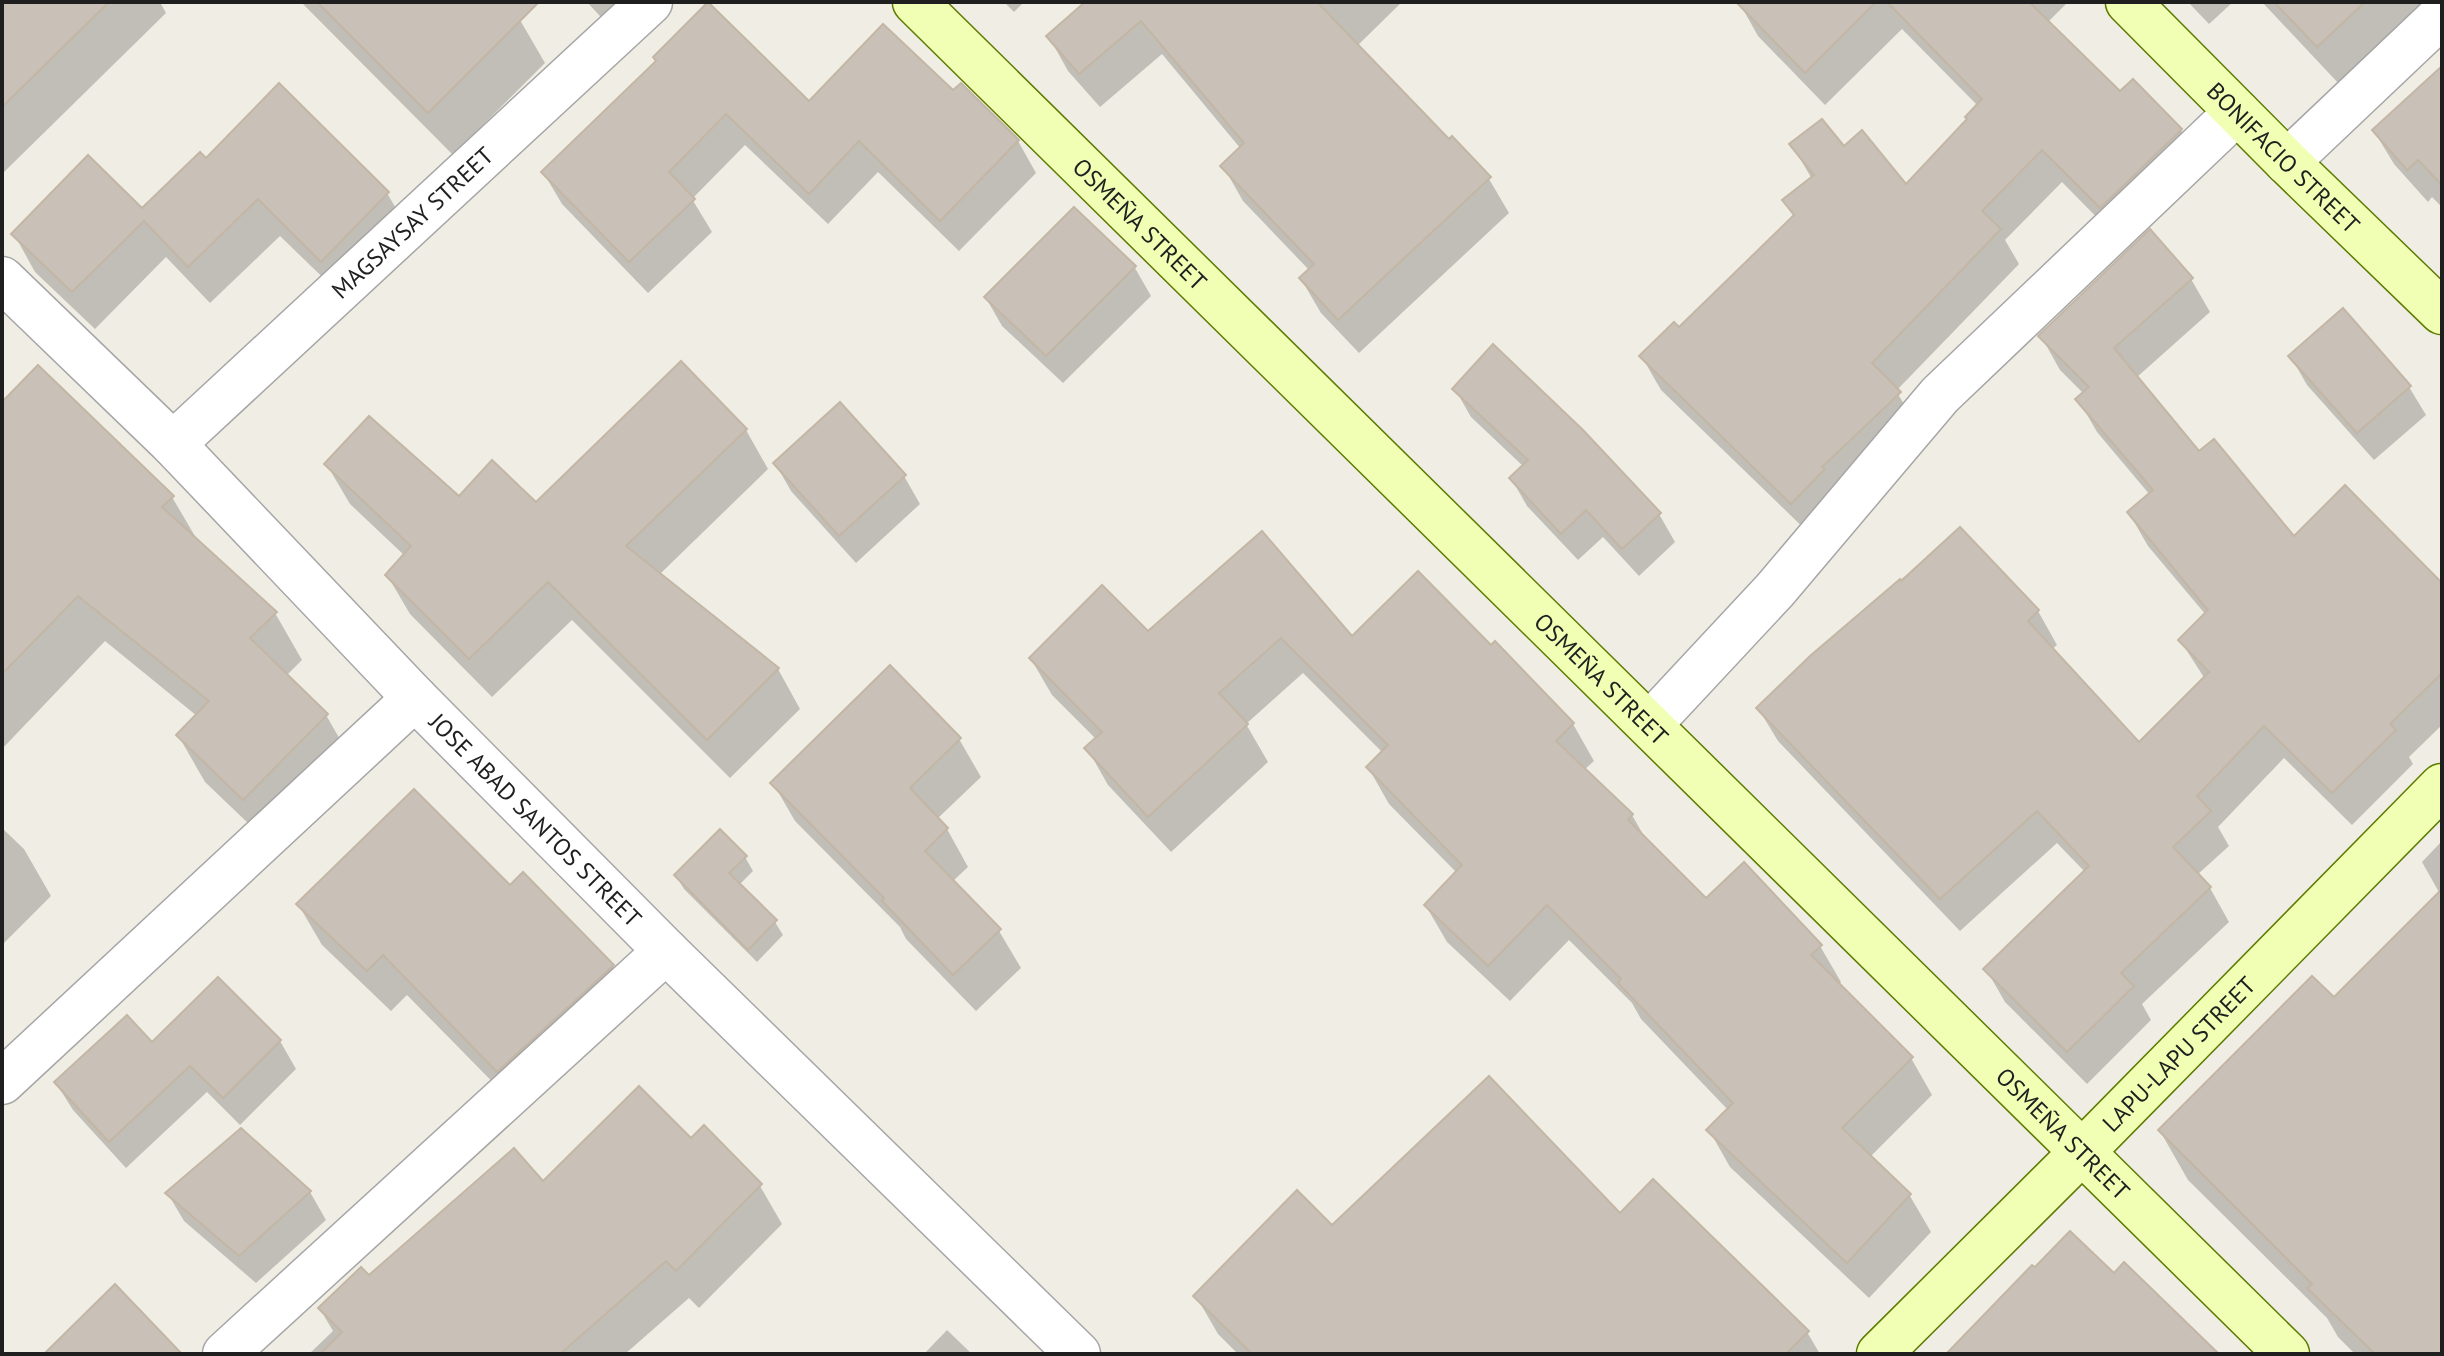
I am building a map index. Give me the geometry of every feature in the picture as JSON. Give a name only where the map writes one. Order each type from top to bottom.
[{"type":"street","name":"MAGSAYSAY STREET","points":[[173,444],[650,2]]},
{"type":"street","name":"OSMEÑA STREET","points":[[915,2],[2287,1354]]},
{"type":"street","name":"BONIFACIO STREET","points":[[2128,2],[2442,312]]},
{"type":"street","points":[[2287,162],[2442,15]]},
{"type":"street","points":[[1650,724],[1775,590],[1940,395],[2237,112]]},
{"type":"street","name":"JOSE ABAD SANTOS STREET","points":[[2,279],[173,444],[415,698],[666,951],[1078,1354]]},
{"type":"street","points":[[2,1082],[415,698]]},
{"type":"street","name":"LAPU-LAPU STREET","points":[[1879,1354],[2442,786]]},
{"type":"street","points":[[225,1354],[666,951]]},
{"type":"building","points":[[2,2],[109,2],[2,107]]},
{"type":"building","points":[[317,2],[539,2],[428,113]]},
{"type":"building","points":[[708,2],[809,101],[883,24],[953,90],[961,83],[1019,140],[940,221],[859,141],[809,194],[726,114],[669,172],[695,199],[629,262],[541,172],[656,61],[653,57]]},
{"type":"building","points":[[1085,2],[1317,2],[1449,139],[1452,136],[1491,177],[1338,320],[1299,278],[1314,264],[1220,166],[1244,143],[1141,21],[1079,74],[1046,36]]},
{"type":"building","points":[[1736,2],[1876,2],[1805,73]]},
{"type":"building","points":[[1887,2],[2029,2],[2120,91],[2133,79],[2182,129],[2100,208],[2042,150],[1982,211],[2001,229],[1872,363],[1901,392],[1822,467],[1825,469],[1791,504],[1639,356],[1674,322],[1679,327],[1794,215],[1782,200],[1814,175],[1789,144],[1822,119],[1844,146],[1862,130],[1906,184],[1982,99]]},
{"type":"building","points":[[2274,2],[2365,2],[2317,47]]},
{"type":"building","points":[[2442,66],[2442,185],[2418,160],[2407,170],[2372,130]]},
{"type":"building","points":[[279,83],[389,192],[321,262],[258,199],[188,267],[144,221],[72,292],[11,234],[88,155],[142,208],[200,152],[206,158]]},
{"type":"building","points":[[1074,207],[1136,266],[1046,356],[984,297]]},
{"type":"building","points":[[2150,229],[2193,278],[2114,348],[2199,451],[2214,439],[2294,536],[2345,485],[2442,583],[2442,673],[2390,724],[2396,730],[2332,793],[2264,726],[2197,796],[2211,811],[2173,847],[2211,887],[2121,973],[2134,986],[2067,1052],[1983,969],[2089,866],[2037,811],[1940,899],[1756,708],[1810,656],[1901,581],[1960,527],[2039,610],[2028,621],[2139,742],[2209,672],[2178,640],[2208,610],[2127,512],[2153,490],[2075,399],[2089,387],[2038,336]]},
{"type":"building","points":[[2343,308],[2411,386],[2357,433],[2288,356]]},
{"type":"building","points":[[1493,344],[1583,430],[1661,513],[1622,549],[1586,510],[1561,534],[1509,478],[1528,460],[1452,389]]},
{"type":"building","points":[[681,361],[747,429],[626,546],[779,668],[707,740],[548,582],[469,659],[385,575],[411,546],[324,464],[369,416],[459,496],[492,460],[536,502]]},
{"type":"building","points":[[38,365],[174,496],[162,507],[277,612],[250,638],[328,714],[243,800],[176,735],[209,701],[78,596],[2,674],[2,402]]},
{"type":"building","points":[[840,402],[906,475],[839,536],[773,463]]},
{"type":"building","points":[[1262,531],[1352,636],[1418,571],[1491,645],[1495,641],[1574,723],[1556,741],[1633,814],[1628,820],[1706,898],[1744,862],[1822,945],[1811,955],[1913,1057],[1842,1128],[1911,1194],[1847,1263],[1706,1130],[1733,1103],[1618,983],[1621,979],[1547,905],[1488,966],[1424,905],[1462,865],[1366,767],[1388,745],[1281,638],[1219,693],[1248,724],[1148,817],[1084,748],[1102,732],[1029,658],[1102,585],[1148,631]]},
{"type":"building","points":[[890,665],[961,738],[910,788],[948,828],[925,851],[1001,929],[953,975],[882,901],[884,898],[770,783]]},
{"type":"building","points":[[414,789],[510,885],[523,872],[614,965],[497,1072],[383,955],[367,971],[296,904]]},
{"type":"building","points":[[720,829],[747,856],[729,873],[777,920],[748,950],[674,875]]},
{"type":"building","points":[[2442,889],[2442,1354],[2375,1354],[2307,1288],[2312,1284],[2158,1130],[2312,976],[2334,997]]},
{"type":"building","points":[[218,977],[281,1040],[223,1098],[190,1066],[109,1142],[54,1082],[127,1015],[152,1042]]},
{"type":"building","points":[[1489,1076],[1620,1213],[1653,1179],[1809,1331],[1786,1354],[1252,1354],[1193,1296],[1297,1190],[1332,1225]]},
{"type":"building","points":[[639,1086],[691,1138],[704,1125],[762,1184],[676,1271],[666,1261],[560,1354],[320,1354],[342,1332],[318,1308],[361,1267],[369,1275],[514,1148],[543,1181]]},
{"type":"building","points":[[241,1128],[311,1191],[239,1256],[165,1193]]},
{"type":"building","points":[[2070,1231],[2114,1273],[2124,1262],[2219,1354],[1946,1354],[2032,1265],[2035,1267]]},
{"type":"building","points":[[115,1284],[182,1354],[44,1354]]}]
